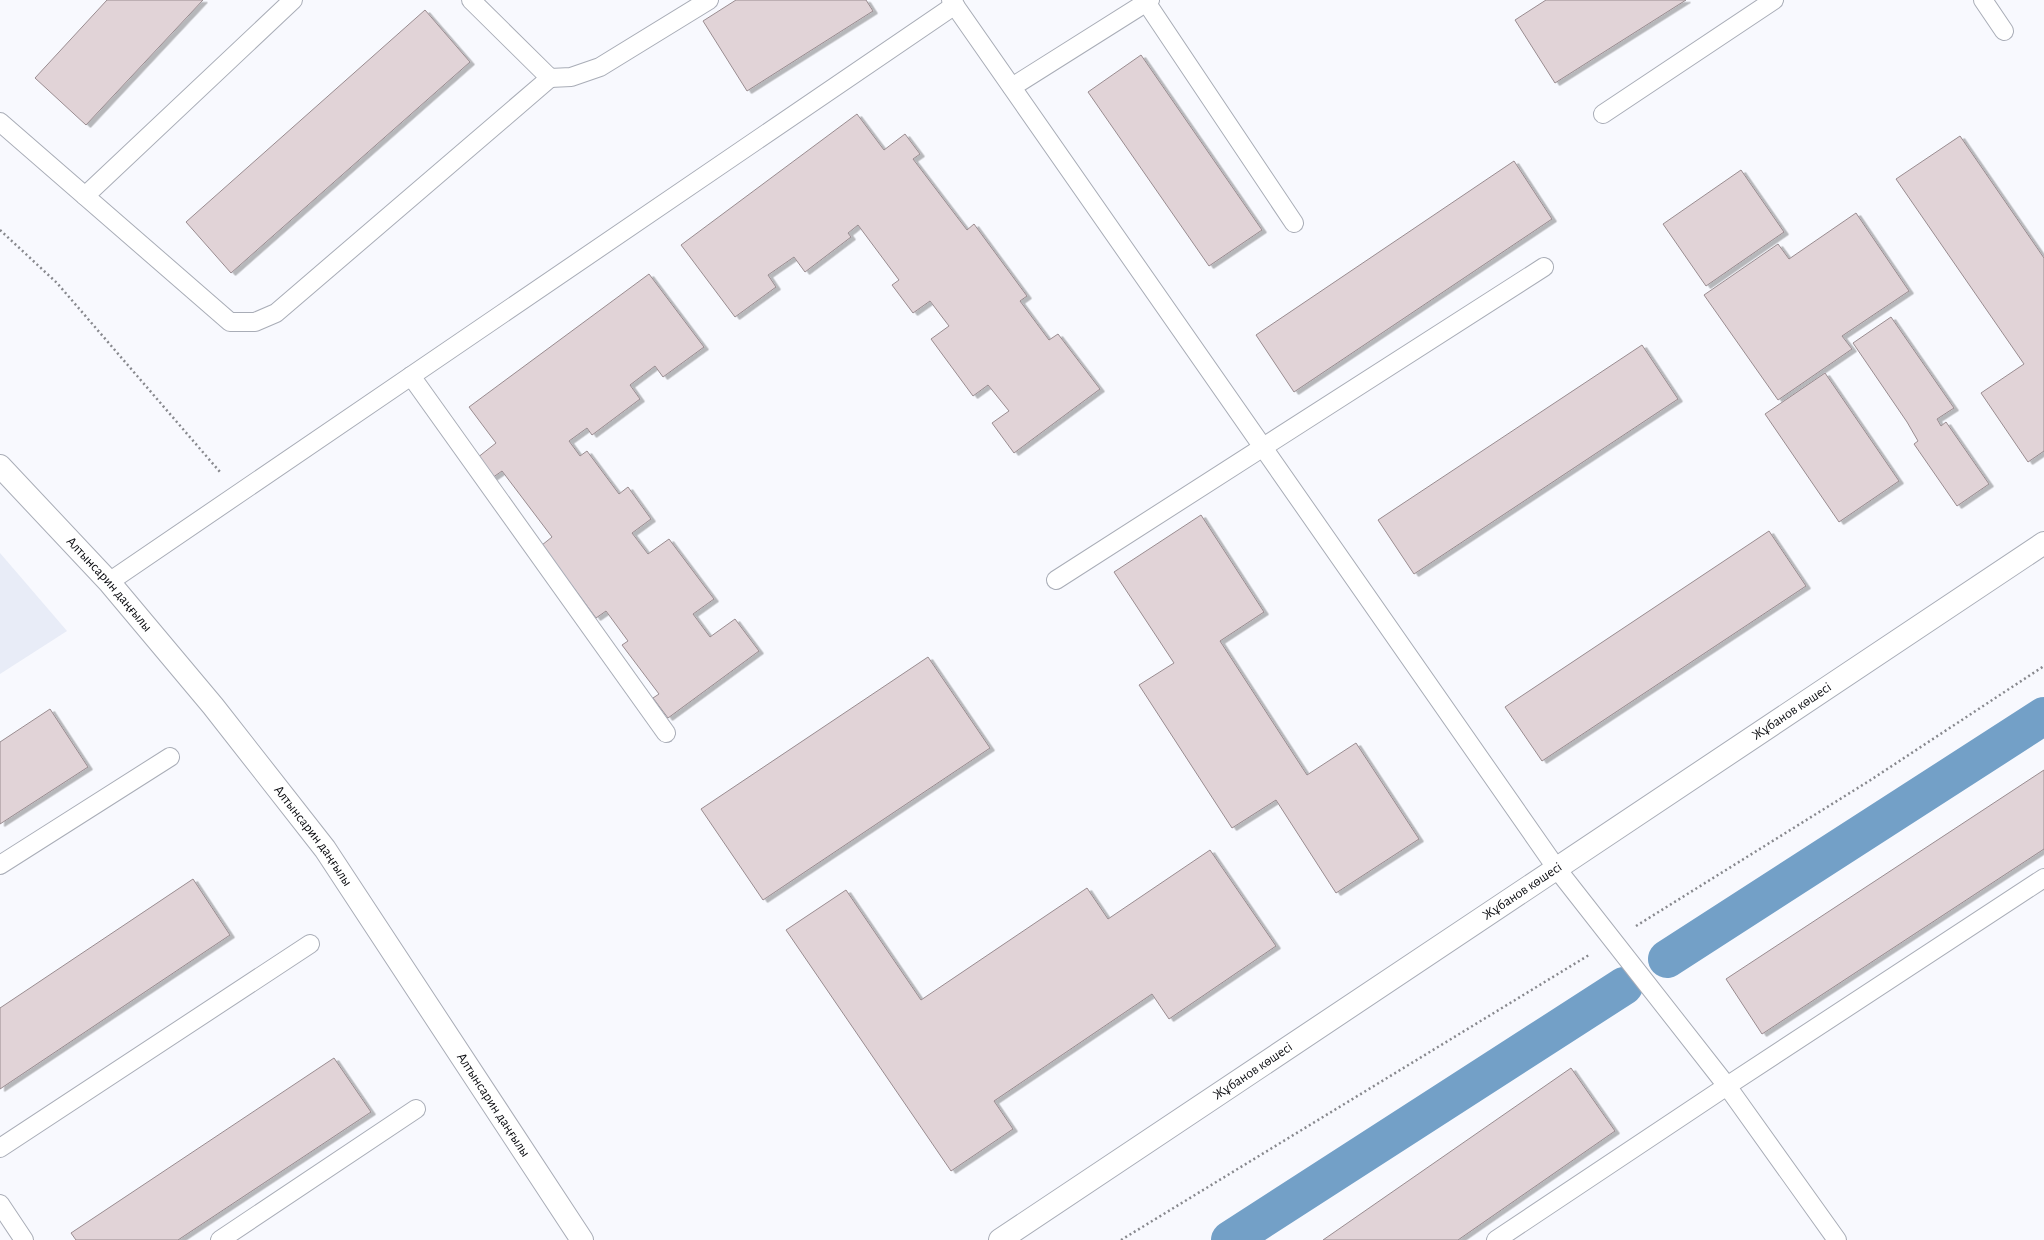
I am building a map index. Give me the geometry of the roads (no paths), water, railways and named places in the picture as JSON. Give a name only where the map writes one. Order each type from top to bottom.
[{"type":"main road","name":"Алтынсарин даңғылы","points":[[0,466],[109,582],[213,706],[325,849],[582,1240]]},
{"type":"main road","name":"Жұбанов көшесі","points":[[1000,1240],[2044,543]]},
{"type":"lane","points":[[85,196],[293,0]]},
{"type":"lane","points":[[470,0],[550,78]]},
{"type":"lane","points":[[0,122],[230,322],[255,322],[276,313],[550,78],[571,77],[600,67],[709,0]]},
{"type":"lane","points":[[1603,114],[1774,0]]},
{"type":"lane","points":[[1984,0],[2004,31]]},
{"type":"lane","points":[[1012,87],[1148,1],[1294,223]]},
{"type":"lane","points":[[109,582],[411,376],[953,2],[1557,869],[1726,1086],[1837,1240]]},
{"type":"lane","points":[[1056,580],[1544,267]]},
{"type":"lane","points":[[411,376],[666,733]]},
{"type":"lane","points":[[0,865],[170,757]]},
{"type":"lane","points":[[1496,1240],[1726,1086],[2044,878]]},
{"type":"lane","points":[[0,1148],[310,944]]},
{"type":"lane","points":[[220,1240],[416,1109]]},
{"type":"lane","points":[[0,1204],[24,1240]]},
{"type":"waterway","points":[[1667,959],[2044,716]]},
{"type":"waterway","points":[[1230,1240],[1624,986]]}]
